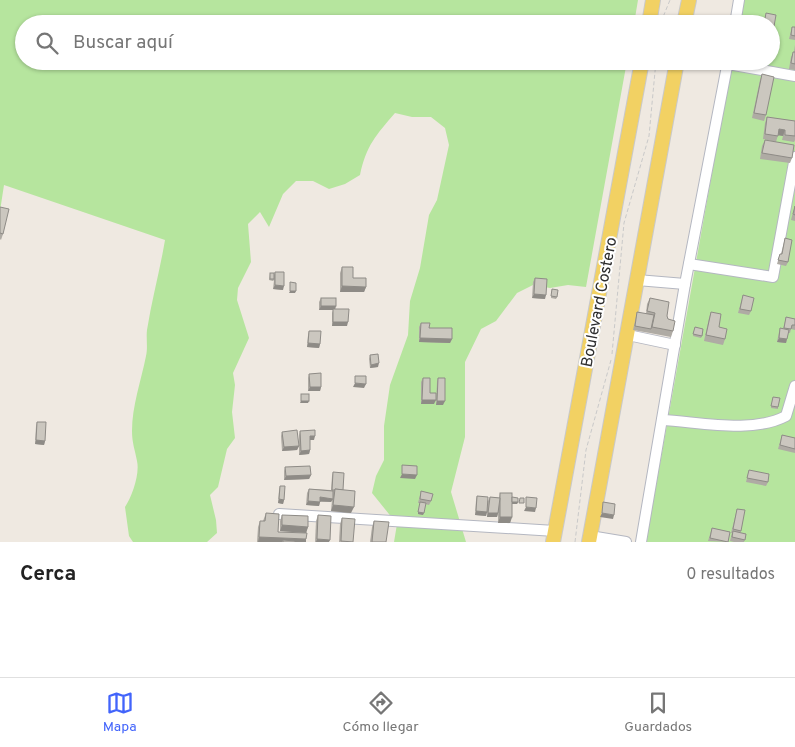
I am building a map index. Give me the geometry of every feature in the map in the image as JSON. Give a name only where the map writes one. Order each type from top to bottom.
[{"type":"main road","points":[[650,15],[653,0]]},
{"type":"main road","points":[[686,15],[689,0]]},
{"type":"main road","name":"Boulevard Costero","points":[[554,536],[640,70]]},
{"type":"main road","name":"Boulevard Costero","points":[[589,539],[676,70]]},
{"type":"street","points":[[736,15],[739,0]]},
{"type":"street","points":[[641,542],[685,284],[727,70]]},
{"type":"street","points":[[764,70],[795,76]]},
{"type":"street","points":[[689,264],[773,277],[795,157]]},
{"type":"street","points":[[637,280],[685,284]]},
{"type":"street","points":[[628,335],[675,345]]},
{"type":"street","points":[[662,420],[750,427],[774,422],[786,416],[795,386]]},
{"type":"street","points":[[279,514],[554,536]]},
{"type":"street","points":[[589,539],[626,542]]},
{"type":"path","points":[[664,15],[670,0]]},
{"type":"path","points":[[575,542],[586,450],[612,356],[624,223],[648,136],[655,70]]},
{"type":"green space","points":[[0,0],[638,0],[636,15],[15,15],[15,70],[625,70],[586,287],[568,285],[550,288],[533,285],[517,293],[496,321],[481,329],[465,362],[465,437],[451,492],[466,542],[394,542],[397,524],[372,493],[376,476],[384,460],[384,426],[390,385],[408,335],[410,301],[420,268],[429,215],[437,200],[449,145],[445,128],[431,117],[412,117],[395,113],[369,148],[360,175],[345,184],[329,189],[313,181],[296,181],[283,194],[269,227],[260,212],[248,224],[251,262],[238,288],[237,300],[249,338],[233,373],[235,385],[232,412],[235,438],[227,449],[218,487],[210,495],[217,533],[207,542],[133,542],[129,536],[125,507],[133,491],[138,466],[132,439],[132,422],[147,353],[149,318],[165,240],[4,185],[0,211]]},
{"type":"green space","points":[[744,0],[795,0],[795,542],[646,542],[730,70],[780,70],[780,15],[742,15]]},
{"type":"building","points":[[792,27],[795,27],[795,36],[791,35]]},
{"type":"building","points":[[793,52],[795,52],[795,64],[791,63]]},
{"type":"building","points":[[762,74],[774,77],[766,115],[754,113]]},
{"type":"building","points":[[767,117],[795,121],[795,136],[785,135],[785,130],[779,129],[778,136],[765,134]]},
{"type":"building","points":[[765,140],[794,145],[792,158],[762,153]]},
{"type":"building","points":[[0,207],[9,209],[3,234],[0,233]]},
{"type":"building","points":[[785,238],[792,240],[788,262],[778,260],[780,254],[782,254]]},
{"type":"building","points":[[342,267],[353,267],[353,278],[366,278],[366,287],[342,286]]},
{"type":"building","points":[[275,272],[284,272],[284,286],[275,285]]},
{"type":"building","points":[[270,273],[274,273],[274,279],[270,279]]},
{"type":"building","points":[[535,278],[547,279],[546,295],[534,294]]},
{"type":"building","points":[[290,282],[296,283],[296,291],[290,291]]},
{"type":"building","points":[[552,289],[558,290],[557,297],[551,296]]},
{"type":"building","points":[[743,295],[754,298],[751,311],[740,309]]},
{"type":"building","points":[[321,298],[336,298],[336,306],[321,306]]},
{"type":"building","points":[[650,298],[669,302],[667,316],[668,319],[675,321],[673,331],[652,327],[655,313],[647,311]]},
{"type":"building","points":[[333,309],[349,309],[348,322],[333,322]]},
{"type":"building","points":[[637,312],[654,315],[651,329],[635,326]]},
{"type":"building","points":[[711,312],[721,314],[719,327],[727,329],[725,339],[706,335]]},
{"type":"building","points":[[786,317],[795,319],[795,325],[792,325],[791,329],[784,328]]},
{"type":"building","points":[[421,323],[430,323],[429,328],[452,328],[452,339],[420,338]]},
{"type":"building","points":[[695,327],[703,329],[702,336],[693,334]]},
{"type":"building","points":[[780,328],[789,330],[787,339],[779,338]]},
{"type":"building","points":[[309,331],[321,331],[320,344],[308,343]]},
{"type":"building","points":[[378,354],[379,363],[371,365],[370,355]]},
{"type":"building","points":[[321,373],[321,387],[310,387],[309,374]]},
{"type":"building","points":[[355,376],[366,376],[366,384],[355,383]]},
{"type":"building","points":[[423,378],[430,378],[430,393],[436,393],[436,400],[422,400]]},
{"type":"building","points":[[438,378],[445,378],[445,401],[437,401]]},
{"type":"building","points":[[301,394],[309,394],[309,401],[301,401]]},
{"type":"building","points":[[773,397],[780,398],[778,407],[771,406]]},
{"type":"building","points":[[37,422],[46,422],[45,441],[36,440]]},
{"type":"building","points":[[297,430],[299,446],[284,447],[282,432]]},
{"type":"building","points":[[315,430],[315,436],[310,436],[310,450],[301,451],[300,431]]},
{"type":"building","points":[[782,435],[795,438],[795,449],[780,445]]},
{"type":"building","points":[[402,465],[417,466],[417,475],[402,474]]},
{"type":"building","points":[[310,466],[311,475],[286,476],[285,467]]},
{"type":"building","points":[[749,470],[769,474],[768,482],[747,478]]},
{"type":"building","points":[[333,472],[344,473],[343,490],[332,490]]},
{"type":"building","points":[[280,486],[285,486],[284,500],[279,499]]},
{"type":"building","points":[[309,489],[333,491],[333,499],[320,497],[320,502],[308,501]]},
{"type":"building","points":[[335,489],[355,491],[354,507],[333,505]]},
{"type":"building","points":[[421,491],[433,494],[431,501],[420,499]]},
{"type":"building","points":[[500,493],[512,493],[512,517],[500,517]]},
{"type":"building","points":[[477,496],[488,497],[487,512],[476,511]]},
{"type":"building","points":[[490,497],[500,498],[498,513],[488,513]]},
{"type":"building","points":[[512,497],[518,498],[518,502],[512,502]]},
{"type":"building","points":[[526,497],[537,498],[536,508],[526,507]]},
{"type":"building","points":[[520,498],[524,498],[524,503],[519,503]]},
{"type":"building","points":[[420,502],[426,503],[424,513],[418,512]]},
{"type":"building","points":[[603,502],[615,504],[614,515],[602,513]]},
{"type":"building","points":[[737,509],[745,510],[741,531],[733,529]]},
{"type":"building","points":[[266,513],[279,514],[278,532],[307,533],[306,539],[259,537],[260,521],[265,521]]},
{"type":"building","points":[[282,515],[308,516],[308,527],[282,525]]},
{"type":"building","points":[[318,515],[331,516],[330,540],[317,539]]},
{"type":"building","points":[[342,518],[355,519],[353,542],[341,541]]},
{"type":"building","points":[[374,521],[389,522],[386,542],[372,542]]},
{"type":"building","points":[[712,528],[730,532],[728,542],[710,538]]},
{"type":"building","points":[[733,531],[746,534],[745,540],[732,537]]},
{"type":"building","points":[[283,540],[295,541],[295,542],[283,542]]}]
